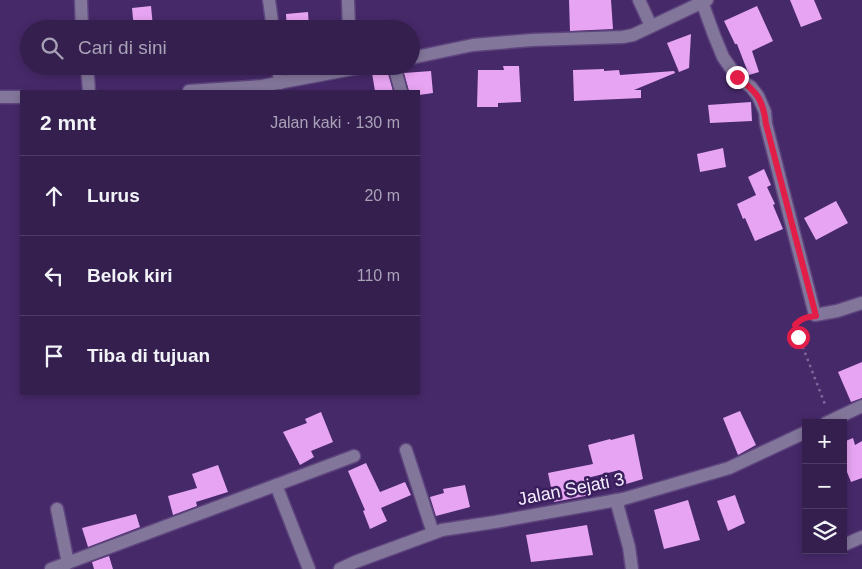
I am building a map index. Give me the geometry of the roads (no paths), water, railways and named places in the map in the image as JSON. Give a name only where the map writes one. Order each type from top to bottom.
[{"type":"street","points":[[81,0],[82,20]]},
{"type":"street","points":[[269,0],[272,20]]},
{"type":"street","points":[[348,0],[349,20]]},
{"type":"street","points":[[639,0],[651,26]]},
{"type":"street","points":[[420,56],[474,46],[532,40],[623,37],[705,1],[714,36],[723,57],[737,77],[751,87],[758,96],[764,112],[768,134],[816,316],[862,303]]},
{"type":"street","points":[[88,75],[89,90]]},
{"type":"street","points":[[279,75],[280,83]]},
{"type":"street","points":[[204,90],[262,86],[318,75]]},
{"type":"street","points":[[397,75],[401,90]]},
{"type":"street","points":[[0,97],[20,97]]},
{"type":"street","points":[[835,419],[862,406]]},
{"type":"street","name":"Jalan Sejati 3","points":[[340,569],[354,562],[442,530],[616,500],[729,468],[802,434]]},
{"type":"street","points":[[406,450],[433,533]]},
{"type":"street","points":[[51,569],[354,456]]},
{"type":"street","points":[[276,485],[309,569]]},
{"type":"street","points":[[616,500],[629,547],[632,569]]},
{"type":"street","points":[[57,509],[68,563]]},
{"type":"street","points":[[847,544],[862,537]]}]
